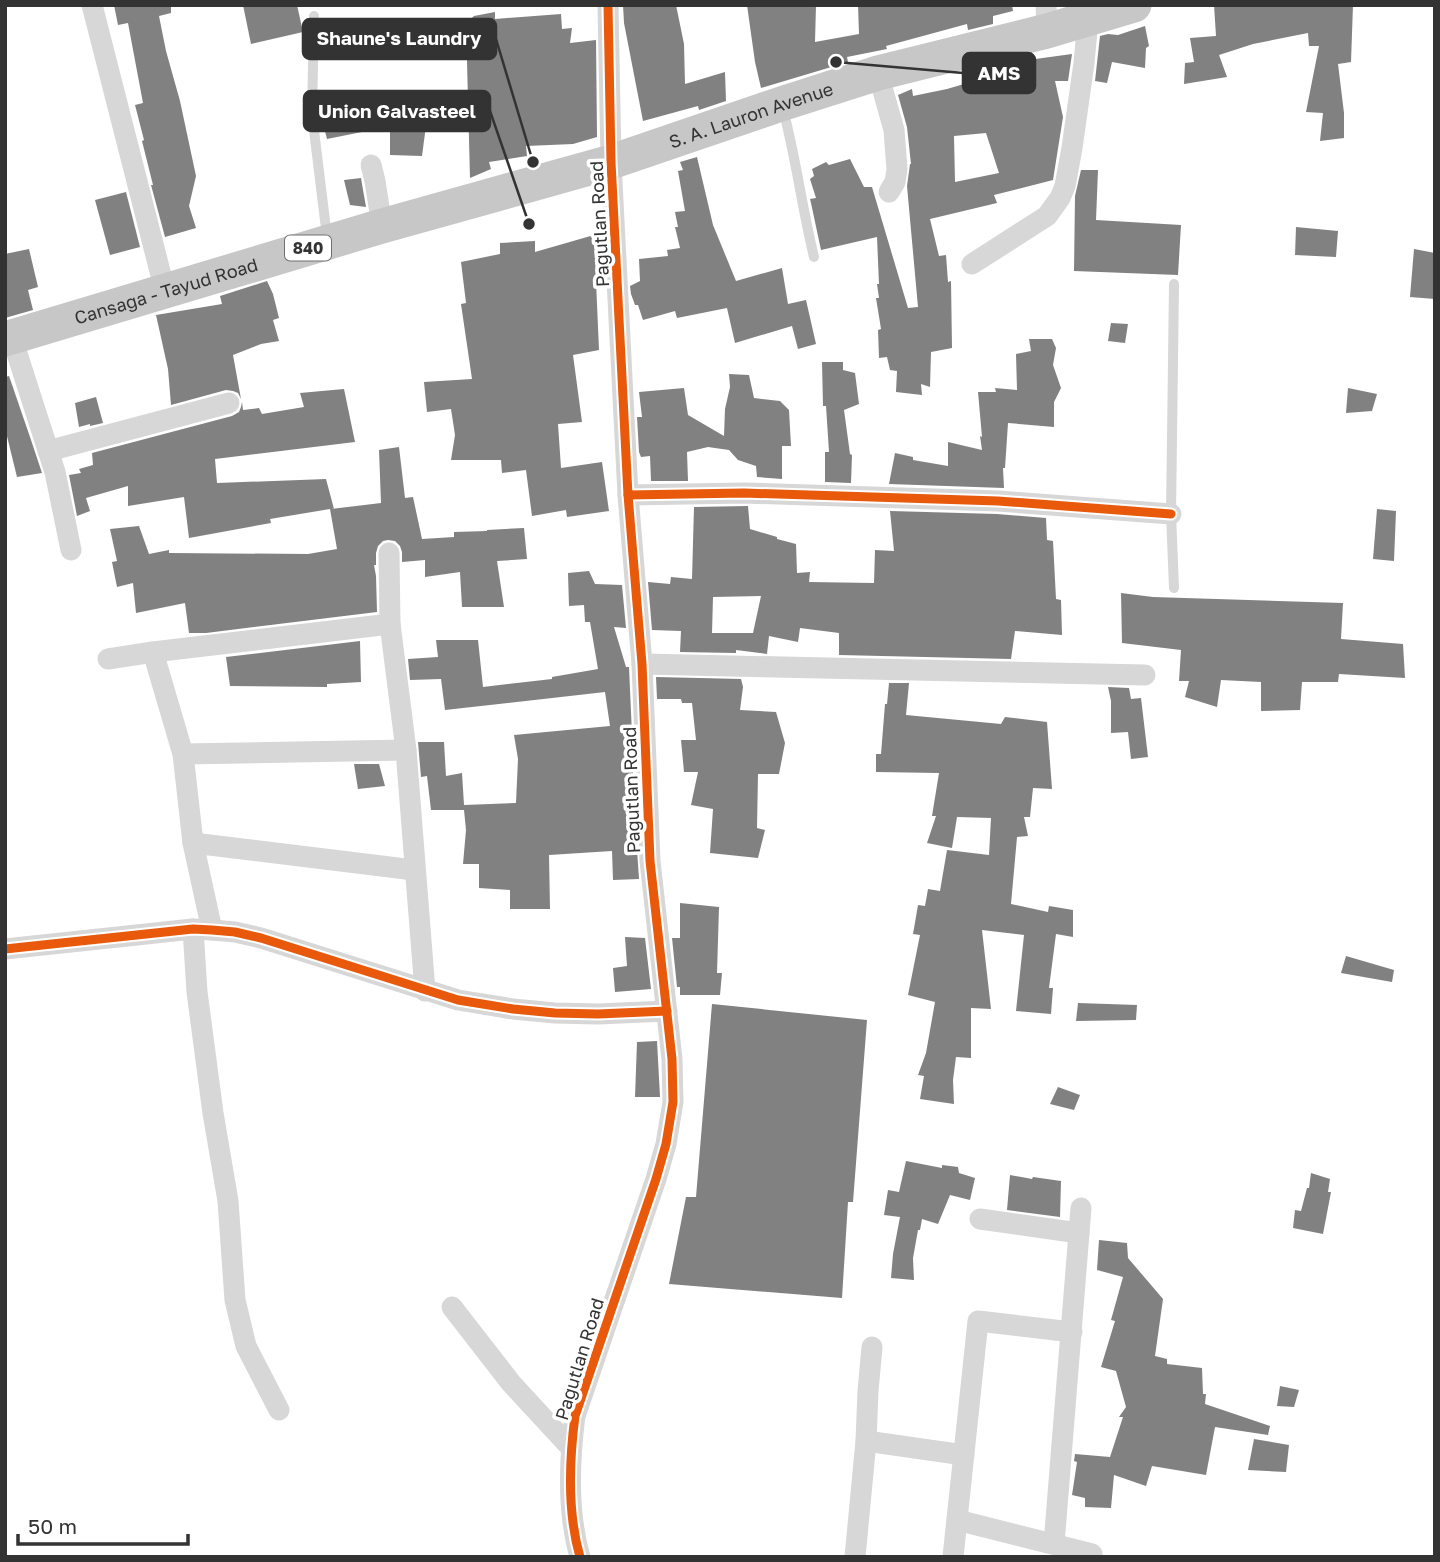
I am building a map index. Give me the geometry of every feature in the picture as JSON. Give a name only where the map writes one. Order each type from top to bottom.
[{"type":"highway","name":"S. A. Lauron Avenue","points":[[611,162],[1046,18],[1087,19],[1134,5]]},
{"type":"highway","name":"Cansaga - Tayud Road","points":[[9,339],[382,226],[611,162]]},
{"type":"street","points":[[92,5],[165,291]]},
{"type":"street","name":"Pagutlan Road","points":[[580,1557],[572,1523],[570,1448],[575,1416],[666,1144],[673,1102],[672,1059],[650,861],[642,664],[628,495],[611,162],[608,5]]},
{"type":"street","points":[[972,264],[1047,216],[1060,198],[1072,148],[1084,63],[1087,19]]},
{"type":"street","points":[[878,73],[894,130],[897,169],[895,182],[889,192]]},
{"type":"street","points":[[371,165],[382,226]]},
{"type":"street","points":[[9,339],[55,472],[71,550]]},
{"type":"street","points":[[48,451],[229,403]]},
{"type":"street","points":[[628,495],[744,493],[998,501],[1171,514]]},
{"type":"street","points":[[388,553],[390,624],[406,750],[425,990]]},
{"type":"street","points":[[107,659],[390,624]]},
{"type":"street","points":[[153,652],[183,754],[202,930],[197,992],[228,1201],[235,1300],[246,1346],[279,1410]]},
{"type":"street","points":[[642,664],[1145,675]]},
{"type":"street","points":[[183,754],[406,750]]},
{"type":"street","points":[[193,843],[414,870]]},
{"type":"street","points":[[5,949],[120,936],[202,930],[235,932],[458,1000],[555,1013],[667,1011]]},
{"type":"street","points":[[1054,1544],[1081,1208]]},
{"type":"street","points":[[980,1219],[1079,1233]]},
{"type":"street","points":[[452,1307],[511,1383],[570,1448]]},
{"type":"street","points":[[953,1557],[978,1321],[1072,1332]]},
{"type":"street","points":[[855,1557],[872,1347]]},
{"type":"street","points":[[866,1441],[964,1455]]},
{"type":"street","points":[[957,1520],[1092,1554]]},
{"type":"lane","points":[[314,16],[312,114],[327,243]]},
{"type":"lane","points":[[781,104],[789,131],[814,257]]},
{"type":"lane","points":[[1174,284],[1171,514],[1174,588]]},
{"type":"building","points":[[114,5],[171,5],[171,13],[159,16],[196,176],[189,206],[196,228],[165,237],[151,185],[135,105],[143,103],[128,23],[118,25]]},
{"type":"building","points":[[243,5],[297,5],[303,32],[251,44]]},
{"type":"building","points":[[623,5],[676,5],[684,44],[685,84],[725,72],[726,101],[699,110],[698,106],[643,121]]},
{"type":"building","points":[[747,5],[816,5],[815,42],[859,34],[858,5],[1012,5],[1013,11],[993,16],[993,24],[968,30],[967,24],[886,46],[887,49],[847,57],[848,62],[761,88]]},
{"type":"building","points":[[1214,5],[1353,5],[1351,62],[1338,64],[1344,138],[1320,141],[1323,113],[1306,112],[1319,46],[1309,46],[1308,33],[1253,44],[1219,55],[1227,77],[1184,84],[1185,63],[1194,62],[1190,38],[1216,36]]},
{"type":"building","points":[[495,12],[495,19],[561,14],[562,29],[572,28],[570,43],[596,40],[597,137],[573,144],[526,146],[527,156],[489,162],[491,169],[470,178],[466,23],[474,16]]},
{"type":"building","points":[[1145,26],[1149,46],[1146,48],[1145,68],[1112,62],[1107,83],[1095,81],[1100,36],[1118,35]]},
{"type":"building","points":[[1072,54],[1068,81],[1055,81],[1063,117],[1053,180],[994,195],[997,203],[930,219],[939,256],[946,255],[948,282],[951,281],[952,348],[931,352],[930,387],[921,384],[922,395],[896,392],[897,371],[890,370],[887,357],[879,358],[878,330],[881,329],[876,298],[879,298],[877,237],[821,250],[810,199],[816,198],[810,179],[814,176],[812,169],[826,162],[829,165],[850,159],[864,187],[872,187],[908,308],[918,307],[907,186],[911,164],[907,127],[898,95],[912,89],[913,96],[947,89],[981,79],[977,69],[1028,57],[1028,60]],"holes":[[[986,133],[999,173],[955,182],[954,136]]]},
{"type":"building","points":[[369,112],[372,130],[327,139],[321,116]]},
{"type":"building","points":[[390,117],[427,118],[422,156],[390,155]]},
{"type":"building","points":[[697,157],[713,225],[736,281],[782,268],[788,304],[806,300],[816,344],[798,349],[792,326],[735,343],[727,308],[677,318],[675,311],[643,320],[638,305],[635,305],[630,286],[640,281],[639,259],[668,256],[667,250],[680,248],[675,212],[685,211],[678,171],[683,170],[680,162]]},
{"type":"building","points":[[1081,170],[1098,170],[1096,220],[1181,225],[1178,275],[1074,271],[1075,196]]},
{"type":"building","points":[[361,178],[366,207],[350,205],[344,180]]},
{"type":"building","points":[[126,192],[140,247],[110,255],[95,200]]},
{"type":"building","points":[[1296,227],[1338,231],[1336,257],[1295,255]]},
{"type":"building","points":[[594,235],[599,350],[573,355],[582,422],[558,424],[561,468],[602,462],[609,511],[567,517],[566,510],[532,516],[526,470],[502,473],[501,460],[451,460],[455,435],[451,409],[427,412],[424,382],[472,379],[461,304],[466,303],[461,262],[500,254],[500,243],[535,241],[535,252]]},
{"type":"building","points":[[29,249],[38,287],[28,290],[33,310],[5,318],[5,254]]},
{"type":"building","points":[[1414,249],[1435,253],[1435,299],[1410,297]]},
{"type":"building","points":[[267,281],[279,318],[273,320],[279,341],[261,344],[233,355],[241,399],[238,393],[226,390],[171,405],[168,369],[156,315],[222,304],[220,296]]},
{"type":"building","points":[[1111,323],[1128,324],[1125,343],[1108,341]]},
{"type":"building","points":[[1029,339],[1052,339],[1056,348],[1053,365],[1061,388],[1054,402],[1054,427],[1008,423],[1003,468],[1004,488],[889,484],[895,453],[913,457],[913,460],[948,466],[948,442],[982,450],[978,392],[996,392],[995,388],[1017,390],[1016,354],[1031,351]]},
{"type":"building","points":[[822,362],[843,362],[843,370],[855,373],[859,404],[844,410],[852,455],[851,483],[825,482],[825,452],[829,452],[826,406],[823,406]]},
{"type":"building","points":[[729,374],[749,375],[754,398],[780,401],[789,410],[791,446],[782,446],[782,479],[757,477],[756,466],[738,460],[729,450],[708,447],[687,452],[688,481],[651,481],[650,456],[641,457],[639,452],[637,417],[642,417],[639,392],[684,388],[688,415],[724,436]]},
{"type":"building","points":[[9,376],[42,473],[17,477],[5,428],[5,377]]},
{"type":"building","points":[[1348,388],[1377,394],[1372,411],[1346,413]]},
{"type":"building","points":[[344,389],[355,442],[215,459],[217,483],[326,479],[334,509],[381,503],[379,450],[399,447],[405,498],[413,497],[422,539],[454,537],[454,532],[524,528],[527,559],[497,561],[504,607],[462,607],[460,572],[425,577],[425,560],[402,562],[400,546],[395,541],[383,541],[378,546],[374,565],[377,612],[189,633],[185,603],[136,613],[133,583],[117,587],[112,562],[117,561],[110,529],[139,526],[149,554],[169,550],[169,553],[308,554],[337,549],[330,509],[270,519],[271,523],[189,538],[184,497],[128,506],[128,486],[86,498],[90,511],[77,516],[69,475],[81,473],[79,469],[93,465],[92,453],[232,416],[239,412],[242,402],[243,410],[259,408],[262,414],[304,407],[300,393]]},
{"type":"building","points":[[96,397],[103,423],[79,427],[75,403]]},
{"type":"building","points":[[748,506],[750,529],[796,544],[797,573],[810,572],[809,582],[874,583],[875,550],[894,551],[890,511],[1046,518],[1047,540],[1053,541],[1056,599],[1061,600],[1062,635],[1015,631],[1011,659],[839,655],[839,633],[800,628],[798,642],[769,636],[767,654],[736,650],[736,653],[680,652],[681,631],[652,630],[648,582],[670,584],[671,577],[692,579],[694,507]],"holes":[[[761,596],[753,633],[712,633],[713,597]]]},
{"type":"building","points":[[1377,509],[1396,511],[1394,561],[1373,559]]},
{"type":"building","points":[[589,571],[595,584],[622,585],[626,628],[614,627],[626,667],[629,667],[634,779],[631,779],[639,879],[613,880],[612,851],[549,855],[550,909],[510,909],[510,890],[479,888],[479,864],[463,864],[466,830],[464,810],[431,810],[427,776],[421,777],[418,742],[444,742],[446,776],[462,773],[464,805],[516,803],[518,759],[514,735],[610,726],[605,692],[445,710],[441,679],[410,680],[408,659],[438,657],[436,640],[478,640],[483,687],[552,679],[598,669],[590,622],[585,622],[584,605],[569,606],[568,573]]},
{"type":"building","points":[[1121,593],[1153,597],[1343,603],[1341,639],[1403,644],[1405,678],[1339,674],[1338,682],[1302,682],[1300,710],[1261,711],[1261,682],[1221,680],[1217,707],[1185,697],[1189,681],[1179,681],[1181,650],[1122,643]]},
{"type":"building","points":[[360,641],[361,682],[327,684],[327,687],[230,686],[226,657]]},
{"type":"building","points":[[656,677],[741,679],[743,687],[740,710],[776,712],[785,743],[779,774],[758,774],[757,828],[765,830],[758,858],[710,853],[713,809],[691,805],[698,772],[684,772],[681,740],[696,740],[692,703],[682,703],[681,699],[657,699]]},
{"type":"building","points":[[889,683],[909,683],[906,715],[1001,724],[1005,717],[1047,722],[1052,789],[1033,788],[1030,817],[1024,817],[1028,836],[1017,837],[1011,904],[1048,912],[1049,906],[1073,910],[1073,937],[1056,934],[1049,988],[1053,988],[1051,1014],[1016,1011],[1024,935],[982,930],[991,1009],[971,1008],[971,1058],[956,1057],[954,1104],[920,1099],[924,1076],[918,1075],[926,1053],[935,1002],[908,995],[920,935],[913,934],[918,905],[925,906],[928,889],[940,891],[947,850],[989,855],[991,818],[957,817],[952,848],[927,843],[936,816],[932,816],[939,773],[876,772],[876,754],[881,754]]},
{"type":"building","points":[[1108,687],[1129,688],[1131,699],[1141,698],[1148,757],[1131,759],[1128,732],[1111,733]]},
{"type":"building","points":[[354,764],[379,764],[385,786],[358,789]]},
{"type":"building","points":[[680,903],[719,907],[717,973],[722,973],[720,995],[680,995],[672,938],[680,938]]},
{"type":"building","points":[[625,937],[645,938],[651,989],[615,992],[613,968],[627,966]]},
{"type":"building","points":[[1346,956],[1394,970],[1392,982],[1341,973]]},
{"type":"building","points":[[1078,1003],[1137,1005],[1136,1020],[1076,1021]]},
{"type":"building","points":[[712,1004],[867,1020],[853,1202],[848,1202],[842,1298],[669,1284],[686,1197],[696,1197]]},
{"type":"building","points":[[657,1041],[660,1097],[635,1097],[637,1042]]},
{"type":"building","points":[[1058,1087],[1080,1095],[1074,1110],[1050,1104]]},
{"type":"building","points":[[906,1161],[942,1168],[942,1165],[958,1167],[959,1173],[975,1178],[970,1200],[950,1195],[938,1224],[922,1219],[913,1258],[914,1280],[891,1278],[900,1217],[884,1215],[888,1190],[899,1192]]},
{"type":"building","points":[[1311,1173],[1330,1179],[1328,1192],[1331,1192],[1323,1234],[1293,1228],[1295,1210],[1301,1211]]},
{"type":"building","points":[[1010,1175],[1061,1181],[1060,1217],[1007,1210]]},
{"type":"building","points":[[1099,1240],[1127,1243],[1128,1258],[1163,1299],[1155,1356],[1167,1359],[1167,1364],[1202,1368],[1205,1404],[1270,1426],[1268,1435],[1215,1427],[1206,1475],[1152,1466],[1146,1486],[1114,1475],[1111,1508],[1085,1507],[1085,1498],[1072,1495],[1077,1462],[1074,1461],[1075,1454],[1110,1457],[1123,1417],[1119,1417],[1126,1407],[1116,1371],[1101,1367],[1115,1321],[1111,1320],[1123,1277],[1097,1270]]},
{"type":"building","points":[[1280,1386],[1299,1390],[1294,1407],[1277,1406]]},
{"type":"building","points":[[1254,1439],[1289,1445],[1286,1472],[1248,1470]]},
{"type":"cycle path","points":[[580,1557],[570,1487],[575,1416],[656,1179],[666,1144],[673,1102],[672,1059],[650,861],[642,664],[628,495],[611,162],[608,5]]},
{"type":"cycle path","points":[[628,495],[744,493],[998,501],[1171,514]]},
{"type":"cycle path","points":[[5,949],[193,929],[235,932],[458,1000],[555,1013],[667,1011]]},
{"type":"place","name":"AMS","points":[[836,62]]},
{"type":"place","name":"Shaune's Laundry","points":[[533,162]]},
{"type":"place","name":"Union Galvasteel","points":[[529,224]]}]
